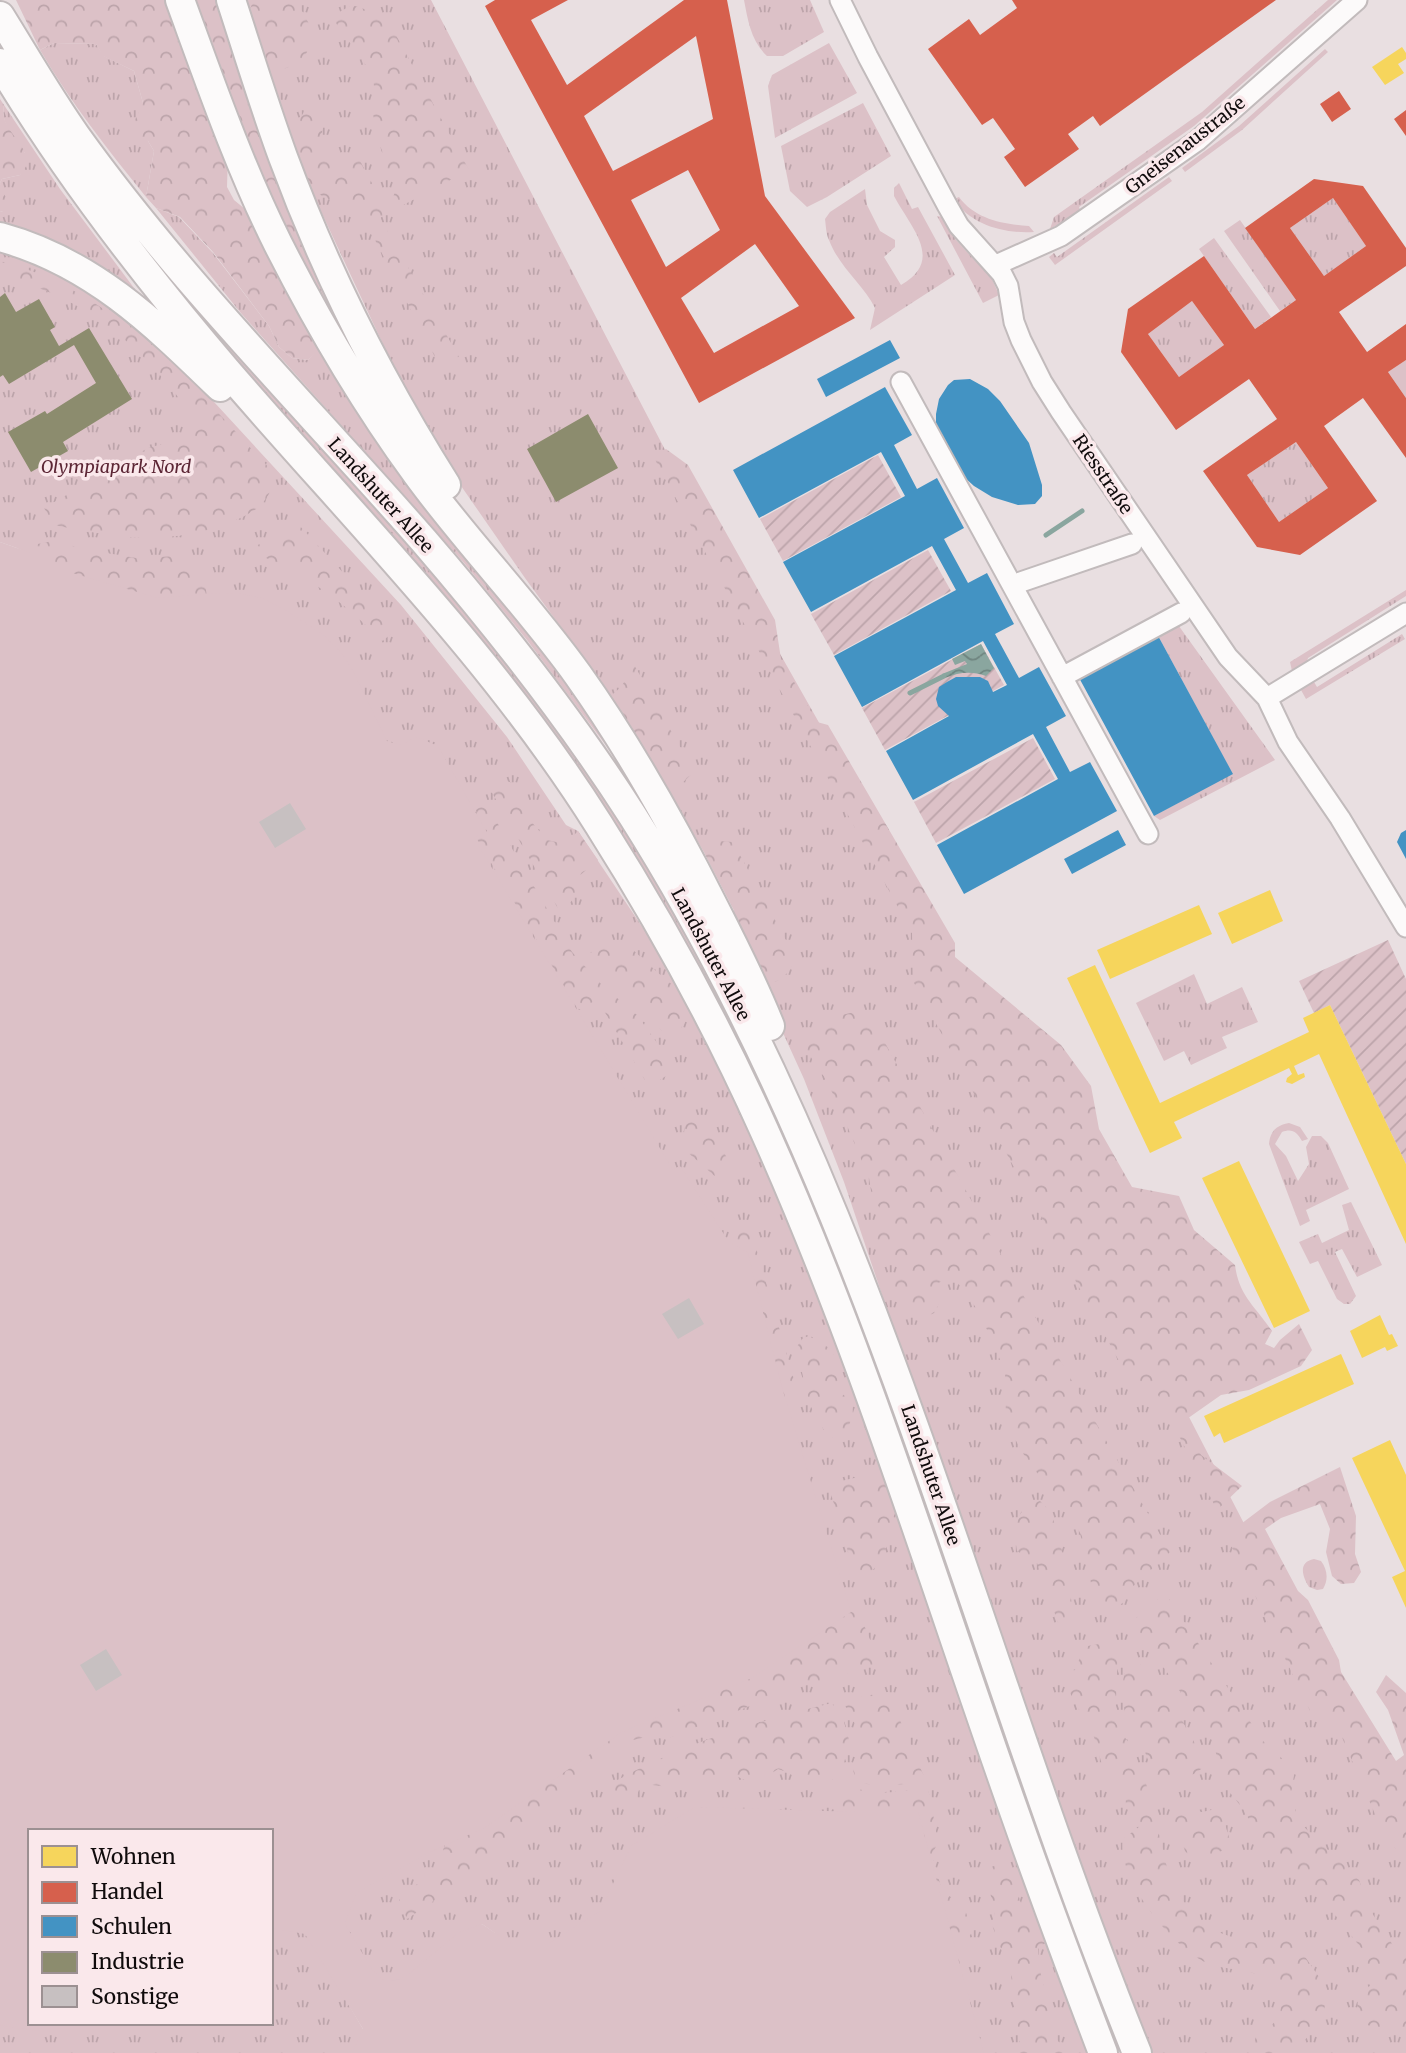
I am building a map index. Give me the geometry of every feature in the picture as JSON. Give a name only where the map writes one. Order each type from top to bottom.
[{"type":"highway","points":[[180,0],[244,167],[278,243],[325,329],[417,475],[490,568],[515,593]]},
{"type":"highway","points":[[232,0],[282,156],[334,280],[368,349],[402,410],[515,593],[578,675],[650,788],[695,870],[770,1025],[776,1082]]},
{"type":"highway","name":"Landshuter Allee","points":[[0,16],[75,134],[150,232],[253,352],[424,541],[544,689],[628,809],[710,947],[776,1082],[843,1235],[1137,2053]]},
{"type":"highway","name":"Landshuter Allee","points":[[0,63],[50,141],[135,260],[229,373],[456,630],[563,771],[600,827],[682,964],[725,1048],[786,1179],[845,1329],[1015,1815],[1103,2053]]},
{"type":"highway","points":[[0,237],[37,249],[69,264],[134,307],[232,398],[298,450]]},
{"type":"street","name":"Riesstraße","points":[[840,0],[867,57],[947,205],[960,226],[996,265],[1008,286],[1014,321],[1042,382],[1228,657],[1266,698],[1292,749],[1340,818],[1406,927]]},
{"type":"street","name":"Gneisenaustraße","points":[[996,265],[1061,236],[1197,141],[1357,0]]},
{"type":"street","points":[[901,382],[1148,834]]},
{"type":"street","points":[[1012,585],[1132,544]]},
{"type":"street","points":[[1062,677],[1181,613]]},
{"type":"street","points":[[1266,698],[1406,614]]},
{"type":"green space","points":[[16,0],[165,0],[228,153],[227,187],[234,200],[256,218],[317,335],[316,353],[308,360],[292,358],[279,347],[269,326],[213,252],[180,217],[156,208],[146,197],[154,151],[148,141],[138,135],[135,120],[143,103],[134,71],[103,56],[96,44],[54,43],[40,50]]},
{"type":"green space","points":[[192,0],[219,0],[353,334],[342,340],[259,181]]},
{"type":"green space","points":[[245,0],[431,0],[674,467],[948,950],[1406,1833],[1406,2053],[1147,2053],[961,1529],[844,1182],[804,1079],[733,923],[734,910],[639,739],[459,483],[402,385],[297,160]]},
{"type":"green space","points":[[254,0],[297,0],[311,33],[305,56],[295,64],[268,72],[249,11]]},
{"type":"green space","points":[[744,0],[810,0],[824,32],[783,56],[767,56],[754,37]]},
{"type":"green space","points":[[1328,0],[1337,0],[1194,126],[1079,207],[1081,212],[1050,229],[1054,217],[1202,112]]},
{"type":"green space","points":[[352,5],[364,9],[391,26],[469,170],[394,210],[392,199],[396,190],[381,149],[374,118],[373,80],[332,16]]},
{"type":"green space","points":[[0,34],[570,741],[697,945],[814,1191],[980,1646],[967,1649],[801,1191],[480,643],[433,582],[260,392],[137,244],[8,57],[0,43]]},
{"type":"green space","points":[[54,43],[96,44],[104,56],[134,71],[143,103],[148,141],[154,151],[146,197],[77,107],[40,50]]},
{"type":"green space","points":[[829,43],[857,93],[775,138],[768,86],[772,75]]},
{"type":"green space","points":[[1325,49],[1328,52],[1242,130],[1185,172],[1182,168],[1239,126]]},
{"type":"green space","points":[[0,99],[4,105],[3,113],[7,125],[27,157],[27,165],[20,175],[2,179],[0,183]]},
{"type":"green space","points":[[863,103],[891,156],[807,207],[790,191],[781,146]]},
{"type":"green space","points":[[4,105],[60,189],[143,300],[0,231],[0,212],[3,211],[0,183],[2,179],[20,175],[25,153],[6,125]]},
{"type":"green space","points":[[312,105],[321,108],[326,118],[322,138],[330,156],[359,159],[388,213],[380,218],[459,357],[441,362],[435,357],[373,236],[355,213],[311,190],[297,160],[295,127],[305,110]]},
{"type":"green space","points":[[1169,177],[1172,181],[1055,265],[1049,257],[1054,253],[1057,257]]},
{"type":"green space","points":[[0,183],[6,198],[3,211],[0,212]]},
{"type":"green space","points":[[899,183],[912,209],[918,207],[955,275],[870,330],[875,308],[833,250],[825,219],[830,212],[865,189],[867,205],[880,231],[895,240],[895,247],[884,257],[901,285],[914,275],[921,265],[923,254],[915,232],[894,196],[894,188]]},
{"type":"green space","points":[[959,197],[981,215],[999,222],[1029,226],[1034,232],[989,226],[961,208],[954,199]]},
{"type":"green space","points":[[1333,198],[1366,246],[1324,276],[1290,228]]},
{"type":"green space","points":[[156,208],[179,217],[213,253],[269,326],[279,347],[292,358],[308,360],[315,353],[317,335],[409,475],[592,714],[643,795],[688,881],[684,881],[643,814],[642,800],[608,748],[527,640],[465,564],[240,312]]},
{"type":"green space","points":[[937,216],[943,217],[956,240],[992,279],[999,295],[983,303]]},
{"type":"green space","points":[[1240,220],[1296,300],[1280,311],[1224,231]]},
{"type":"green space","points":[[1214,238],[1271,317],[1255,329],[1199,249]]},
{"type":"green space","name":"Olympiapark Nord","points":[[0,248],[18,254],[98,295],[168,352],[401,605],[507,737],[566,825],[578,831],[684,992],[763,1157],[861,1408],[1091,2053],[479,2053],[495,1933],[482,1924],[389,2012],[273,1834],[273,1829],[729,1242],[31,553],[0,542]]},
{"type":"green space","points":[[0,261],[42,275],[80,294],[150,345],[182,375],[271,470],[275,483],[260,506],[224,525],[171,537],[132,537],[54,525],[44,508],[148,448],[173,441],[198,424],[151,365],[115,332],[74,304],[51,293],[20,281],[0,277]]},
{"type":"green space","points":[[1192,301],[1224,345],[1179,377],[1148,334]]},
{"type":"green space","points":[[1406,360],[1406,398],[1388,372]]},
{"type":"green space","points":[[1296,442],[1328,488],[1279,522],[1247,475]]},
{"type":"green space","points":[[666,449],[688,465],[775,620],[781,659],[817,722],[828,725],[955,943],[955,957],[1061,1045],[1091,1086],[1099,1129],[1132,1187],[1179,1196],[1194,1230],[1235,1265],[1244,1293],[1272,1331],[1265,1344],[1274,1348],[1299,1324],[1312,1350],[1301,1366],[1249,1390],[1221,1395],[1184,1421],[1201,1455],[1242,1486],[1217,1510],[1157,1393],[1139,1398],[913,981],[912,933],[653,456]]},
{"type":"green space","points":[[878,455],[901,497],[783,561],[760,519]]},
{"type":"green space","points":[[298,524],[374,606],[393,633],[382,641],[353,614],[307,579],[254,553],[252,548]]},
{"type":"green space","points":[[53,541],[136,558],[179,556],[202,567],[209,608],[164,625],[17,548]]},
{"type":"green space","points":[[0,542],[31,553],[69,572],[158,598],[218,593],[262,598],[325,636],[343,655],[387,741],[400,745],[417,737],[438,746],[486,831],[474,838],[673,1170],[680,1166],[729,1242],[748,1253],[783,1391],[851,1612],[752,1678],[622,1732],[484,1828],[428,1853],[356,1893],[345,1924],[373,1971],[384,1980],[400,1979],[458,1933],[482,1924],[512,1944],[548,1944],[600,1911],[631,1846],[695,1807],[918,1812],[984,2053],[352,2053],[363,2029],[305,1934],[273,1928],[273,1829],[28,1829],[28,2025],[46,2025],[37,2031],[0,2025]]},
{"type":"green space","points":[[928,550],[951,591],[834,655],[811,614]]},
{"type":"green space","points":[[1406,590],[1406,596],[1308,658],[1306,665],[1292,671],[1290,662]]},
{"type":"green space","points":[[1176,622],[1275,760],[1160,820],[1154,816],[1232,773],[1156,632]]},
{"type":"green space","points":[[1402,634],[1405,639],[1306,699],[1301,690],[1314,682],[1317,687]]},
{"type":"green space","points":[[981,644],[1004,685],[885,750],[862,708]]},
{"type":"green space","points":[[632,661],[694,772],[681,784],[668,788],[610,696],[625,681]]},
{"type":"green space","points":[[1033,738],[1055,779],[936,843],[914,802]]},
{"type":"green space","points":[[502,779],[512,783],[528,800],[529,819],[547,840],[565,844],[578,831],[598,860],[579,876],[575,897],[560,912],[490,789]]},
{"type":"green space","points":[[480,793],[572,952],[602,985],[637,1015],[668,1058],[669,1074],[649,1087],[597,999],[581,1010],[577,1008],[477,839],[487,831],[470,800]]},
{"type":"green space","points":[[733,842],[795,957],[787,973],[774,982],[762,986],[733,923],[734,910],[705,854],[709,843]]},
{"type":"green space","points":[[611,939],[632,949],[667,981],[684,992],[692,1008],[676,1032],[667,1037],[640,1005],[601,972],[589,955],[597,946]]},
{"type":"green space","points":[[1388,940],[1406,979],[1406,1164],[1330,1005],[1314,1013],[1299,981]]},
{"type":"green space","points":[[1194,974],[1207,1004],[1242,987],[1258,1022],[1222,1037],[1227,1048],[1191,1065],[1184,1051],[1164,1061],[1136,1003]]},
{"type":"green space","points":[[867,1010],[1033,1313],[1170,1552],[1123,1596],[1125,1601],[1106,1616],[1091,1583],[1080,1533],[1065,1502],[1043,1481],[1022,1452],[1006,1422],[1005,1371],[981,1316],[964,1289],[951,1277],[936,1284],[940,1302],[934,1313],[917,1321],[891,1290],[893,1280],[899,1275],[895,1261],[883,1252],[875,1234],[884,1214],[872,1197],[869,1178],[848,1128],[827,1081],[806,1050],[805,1040],[826,1021]]},
{"type":"green space","points":[[705,1115],[731,1166],[718,1179],[685,1150],[684,1131],[687,1122]]},
{"type":"green space","points":[[1289,1123],[1300,1127],[1308,1139],[1302,1141],[1289,1130],[1282,1132],[1275,1144],[1286,1156],[1298,1181],[1309,1164],[1306,1147],[1312,1136],[1321,1136],[1328,1143],[1349,1189],[1306,1210],[1310,1221],[1300,1226],[1269,1144],[1275,1129]]},
{"type":"green space","points":[[1351,1202],[1382,1265],[1357,1277],[1342,1249],[1335,1252],[1356,1296],[1350,1304],[1344,1304],[1337,1299],[1318,1261],[1310,1264],[1299,1242],[1318,1234],[1322,1243],[1349,1230],[1342,1205]]},
{"type":"green space","points":[[750,1227],[799,1397],[775,1410],[676,1273],[738,1230]]},
{"type":"green space","points":[[809,1336],[831,1349],[838,1363],[835,1372],[842,1394],[848,1398],[853,1408],[843,1436],[827,1436],[810,1405],[796,1348],[803,1338]]},
{"type":"green space","points":[[1340,1467],[1356,1516],[1355,1554],[1361,1572],[1354,1583],[1341,1584],[1332,1576],[1326,1552],[1330,1529],[1320,1504],[1281,1518],[1265,1529],[1298,1591],[1308,1600],[1339,1660],[1341,1672],[1396,1761],[1404,1755],[1388,1710],[1376,1692],[1386,1675],[1406,1693],[1406,1856],[1387,1842],[1335,1721],[1312,1715],[1231,1545],[1233,1530],[1270,1502]]},
{"type":"green space","points":[[863,1476],[886,1479],[897,1508],[888,1531],[887,1546],[878,1564],[867,1577],[857,1582],[829,1487]]},
{"type":"green space","points":[[1040,1501],[1050,1511],[1059,1536],[1076,1625],[1060,1628],[1037,1563],[1017,1551],[1013,1525],[1027,1504]]},
{"type":"green space","points":[[1314,1559],[1321,1561],[1326,1571],[1327,1578],[1323,1589],[1309,1587],[1305,1578],[1305,1563]]},
{"type":"green space","points":[[1165,1593],[1263,1741],[1287,1763],[1294,1775],[1291,1794],[1298,1821],[1359,1880],[1370,1910],[1400,1956],[1406,1956],[1406,2030],[1400,2033],[1363,2024],[1357,2016],[1358,1995],[1371,1985],[1372,1974],[1361,1948],[1303,1878],[1264,1848],[1244,1810],[1227,1789],[1211,1737],[1156,1656],[1127,1626]]},
{"type":"green space","points":[[849,1611],[860,1615],[880,1664],[796,1688],[666,1739],[646,1737],[633,1740],[547,1808],[457,1885],[407,1919],[399,1900],[411,1888],[463,1856],[460,1851],[446,1854],[443,1850],[447,1840],[546,1766]]},
{"type":"green space","points":[[1105,1643],[1118,1651],[1115,1722],[1134,1751],[1149,1792],[1168,1872],[1190,1914],[1201,1926],[1246,1942],[1265,1943],[1278,1939],[1289,1941],[1299,1948],[1319,1977],[1326,1994],[1324,2013],[1313,2031],[1293,2053],[1253,2053],[1256,2034],[1270,2026],[1279,2014],[1281,1999],[1273,1984],[1250,1972],[1215,1966],[1193,1955],[1150,1910],[1128,1873],[1123,1855],[1123,1839],[1139,1827],[1137,1815],[1126,1805],[1121,1787],[1105,1775],[1094,1737],[1069,1691],[1071,1673],[1077,1668],[1082,1647]]},
{"type":"green space","points":[[1128,1654],[1163,1691],[1206,1764],[1190,1776],[1157,1784],[1145,1752],[1126,1717],[1123,1681]]},
{"type":"green space","points":[[0,1663],[30,1829],[28,2025],[273,2025],[273,1875],[377,2053],[0,2053]]},
{"type":"green space","points":[[987,1665],[1104,2001],[1098,2017],[974,1668]]},
{"type":"green space","points":[[888,1692],[925,1779],[892,1785],[858,1782],[853,1765],[860,1738],[842,1700]]},
{"type":"green space","points":[[832,1703],[844,1722],[851,1747],[841,1774],[824,1783],[810,1783],[778,1769],[754,1781],[744,1780],[731,1772],[710,1781],[686,1781],[668,1787],[645,1784],[640,1787],[636,1798],[621,1804],[610,1799],[602,1789],[656,1761],[714,1737]]},
{"type":"green space","points":[[850,1786],[868,1791],[888,1792],[926,1786],[937,1811],[933,1814],[938,1843],[932,1854],[942,1891],[964,1906],[972,1932],[960,1952],[964,1967],[959,1980],[857,1887],[841,1798],[842,1792]]},
{"type":"green space","points":[[1220,1808],[1232,1847],[1195,1861],[1185,1851],[1174,1819],[1176,1813],[1185,1809],[1202,1812]]},
{"type":"green space","points":[[1005,1862],[1015,1877],[1022,1906],[1040,1911],[1050,1939],[1038,1949],[1039,1967],[1052,2016],[1047,2023],[1068,2053],[1017,2053],[1021,2050],[1011,1975],[992,1925],[995,1912],[986,1877],[991,1867]]},
{"type":"water","points":[[981,644],[994,668],[986,676],[966,673],[945,678],[942,674],[967,664],[965,661],[955,665],[952,659]]},
{"type":"building: Wohnen","points":[[1402,47],[1406,59],[1398,64],[1404,73],[1385,85],[1372,67]]},
{"type":"building: Wohnen","points":[[1270,890],[1283,921],[1232,944],[1218,913]]},
{"type":"building: Wohnen","points":[[1199,905],[1212,934],[1110,979],[1097,950]]},
{"type":"building: Wohnen","points":[[1095,965],[1160,1103],[1309,1032],[1303,1018],[1330,1005],[1406,1164],[1406,1244],[1319,1054],[1294,1066],[1298,1075],[1304,1073],[1305,1077],[1292,1084],[1286,1082],[1292,1074],[1289,1068],[1174,1122],[1182,1138],[1150,1153],[1067,978]]},
{"type":"building: Wohnen","points":[[1239,1161],[1310,1311],[1274,1328],[1202,1178]]},
{"type":"building: Wohnen","points":[[1380,1315],[1389,1335],[1392,1334],[1398,1346],[1387,1351],[1385,1347],[1362,1358],[1350,1331]]},
{"type":"building: Wohnen","points":[[1341,1354],[1354,1384],[1224,1443],[1220,1433],[1214,1437],[1204,1416]]},
{"type":"building: Wohnen","points":[[1390,1440],[1406,1475],[1406,1608],[1392,1577],[1405,1571],[1352,1458]]},
{"type":"building: Handel","points":[[495,0],[568,0],[531,20],[567,85],[684,0],[727,0],[765,196],[855,318],[699,403],[485,6]],"holes":[[[696,36],[713,119],[613,171],[584,116]],[[688,170],[720,230],[666,267],[631,200]],[[755,244],[799,306],[714,353],[681,298]]]},
{"type":"building: Handel","points":[[1012,0],[1276,0],[1100,126],[1093,116],[1068,134],[1079,149],[1025,187],[1004,157],[1015,149],[993,118],[982,125],[928,49],[969,19],[980,35],[1017,8]]},
{"type":"building: Handel","points":[[1339,91],[1351,109],[1332,122],[1320,104]]},
{"type":"building: Handel","points":[[1406,110],[1406,136],[1394,119]]},
{"type":"building: Handel","points":[[1314,179],[1363,186],[1406,248],[1406,266],[1339,312],[1367,352],[1406,324],[1406,360],[1388,372],[1406,398],[1406,458],[1363,398],[1324,426],[1377,501],[1300,555],[1257,547],[1203,471],[1277,419],[1249,379],[1176,430],[1121,352],[1128,309],[1204,256],[1255,329],[1296,300],[1245,228]],"holes":[[[1333,198],[1366,246],[1324,276],[1290,228]],[[1192,301],[1224,345],[1179,377],[1148,334]],[[1296,442],[1328,488],[1279,522],[1247,475]]]},
{"type":"building: Schulen","points":[[890,340],[900,358],[826,397],[817,379]]},
{"type":"building: Schulen","points":[[970,379],[988,389],[1000,401],[1029,443],[1042,485],[1042,496],[1035,504],[1018,505],[992,497],[974,486],[953,467],[936,432],[936,414],[939,399],[948,385],[954,380]]},
{"type":"building: Schulen","points":[[885,387],[912,435],[894,445],[917,489],[937,478],[964,528],[944,539],[968,583],[987,573],[1014,624],[995,634],[1019,678],[1039,667],[1066,716],[1046,727],[1070,772],[1090,762],[1117,811],[964,894],[937,845],[1058,779],[1033,734],[913,800],[886,751],[949,716],[938,706],[936,699],[939,687],[956,677],[980,677],[988,681],[993,692],[1007,685],[983,641],[862,707],[834,656],[956,590],[932,546],[811,612],[783,562],[905,496],[881,452],[759,518],[733,470]]},
{"type":"building: Schulen","points":[[1156,632],[1233,774],[1154,816],[1077,674]]},
{"type":"building: Schulen","points":[[1118,830],[1126,845],[1072,874],[1064,859]]},
{"type":"building: Schulen","points":[[1406,830],[1406,859],[1397,842],[1401,833]]},
{"type":"building: Industrie","points":[[5,293],[16,312],[39,299],[55,327],[50,330],[59,346],[89,328],[132,399],[63,442],[68,451],[31,472],[8,432],[45,411],[47,414],[96,383],[74,345],[9,384],[3,375],[0,377],[0,297]]},
{"type":"building: Industrie","points":[[588,414],[618,468],[556,502],[527,449]]},
{"type":"building: Sonstige","points":[[290,803],[306,829],[275,848],[259,822]]},
{"type":"building: Sonstige","points":[[689,1298],[704,1324],[678,1339],[662,1314]]},
{"type":"building: Sonstige","points":[[106,1649],[122,1675],[96,1691],[80,1665]]},
{"type":"waterway","points":[[1046,535],[1082,511]]},
{"type":"waterway","points":[[910,693],[944,676]]}]
